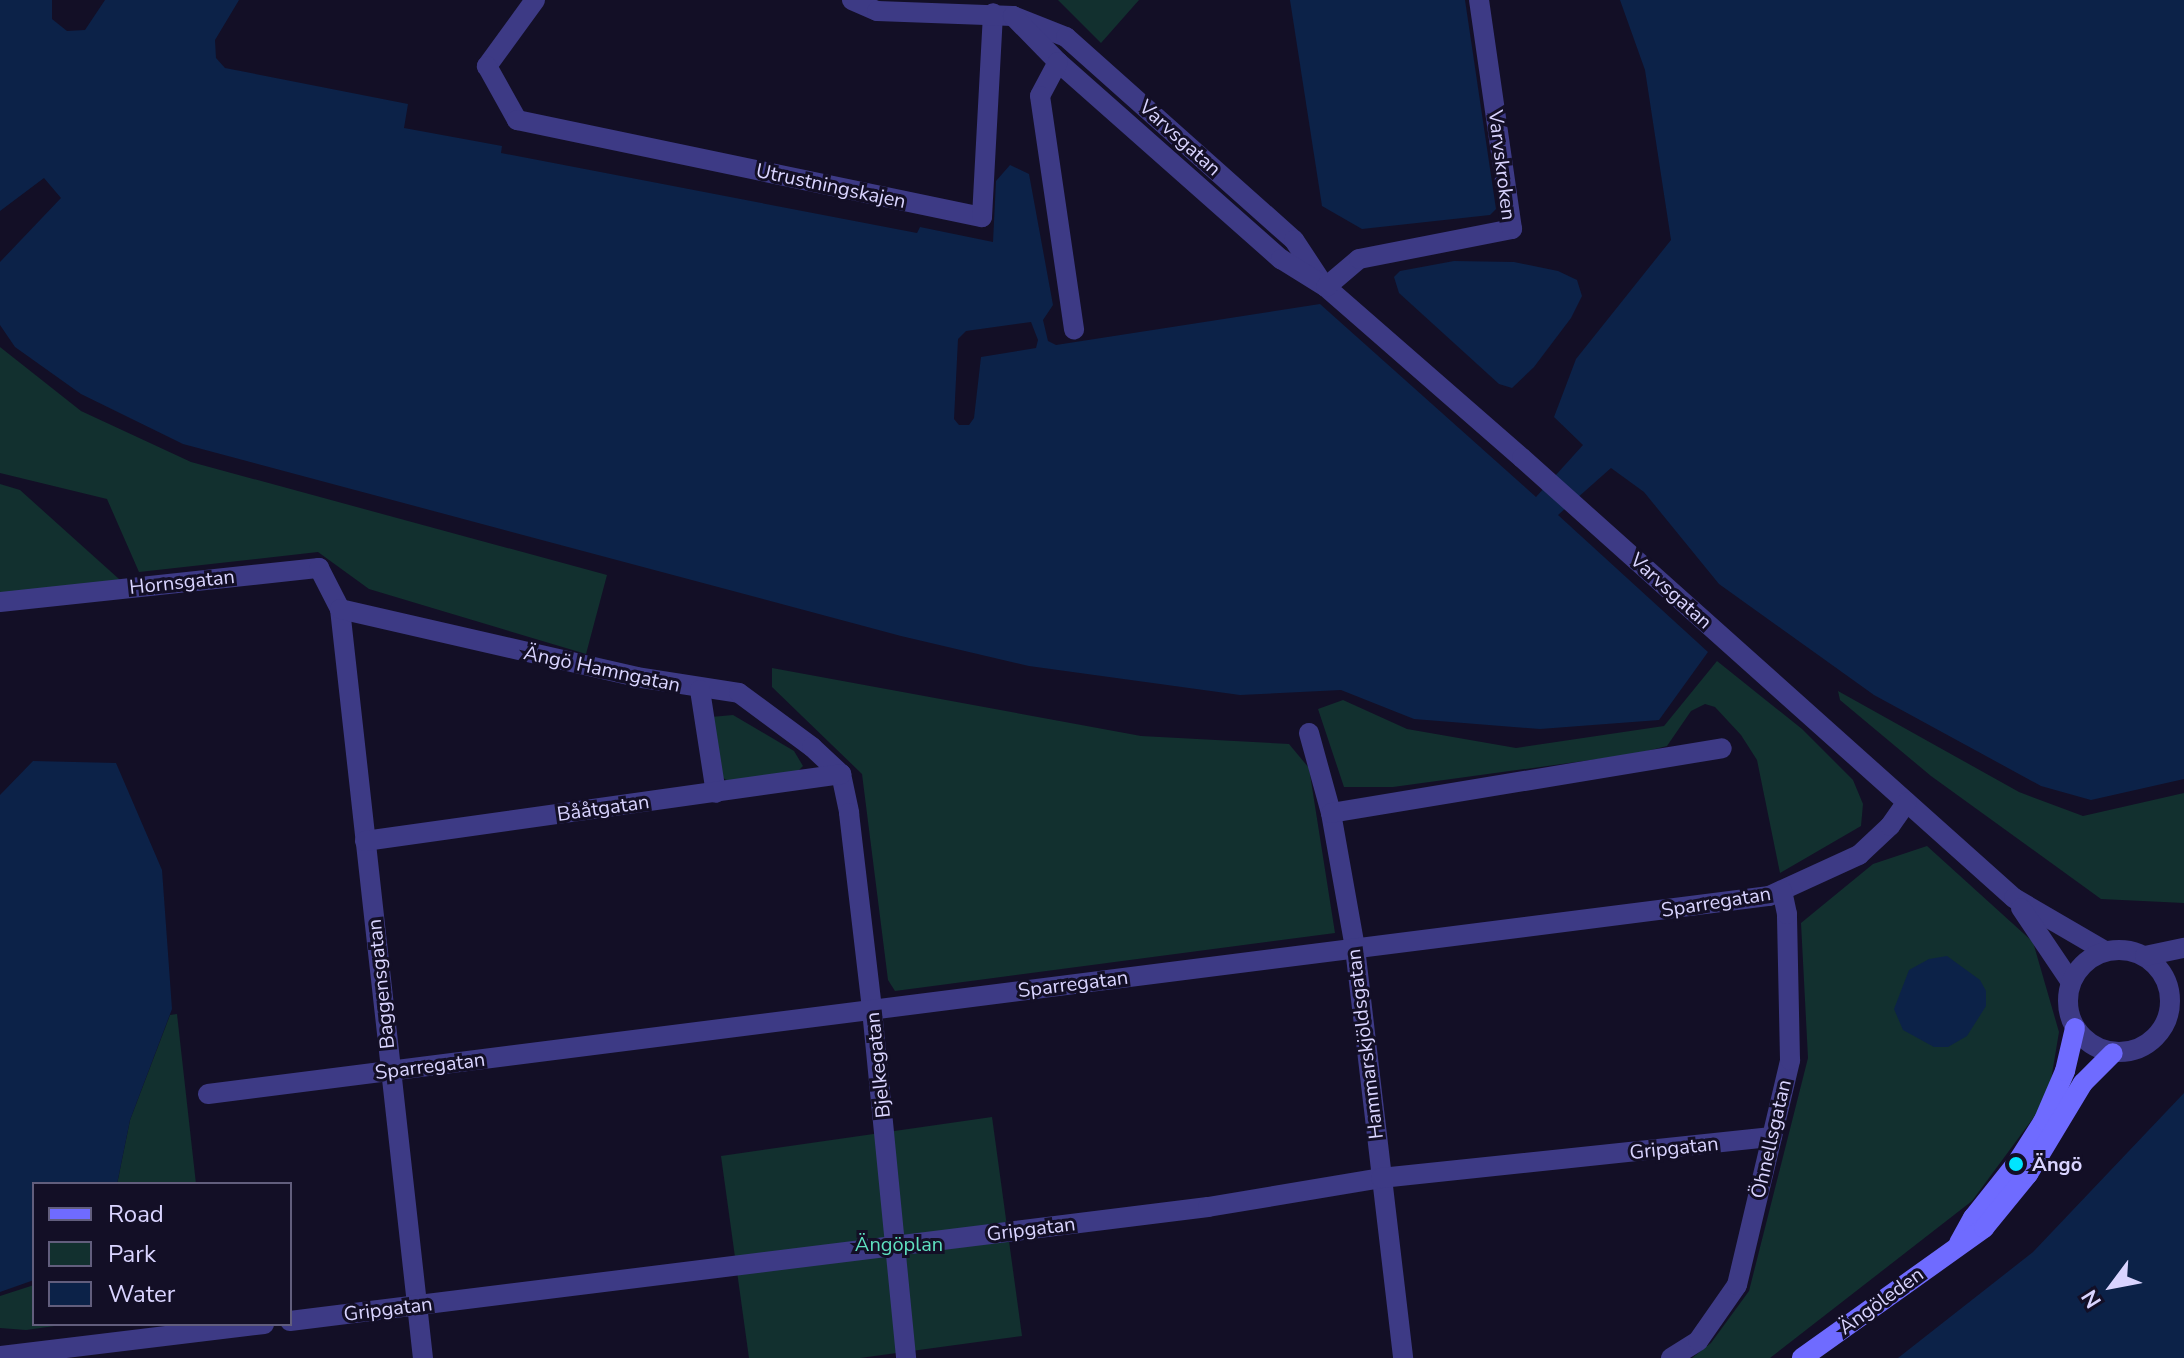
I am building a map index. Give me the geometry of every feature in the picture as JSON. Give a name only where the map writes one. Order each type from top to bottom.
[{"type":"main road","name":"Ängöleden","points":[[1959,1243],[1973,1218],[2016,1164],[2044,1120],[2065,1071],[2075,1028]]},
{"type":"main road","name":"Ängöleden","points":[[1802,1358],[1984,1228],[2028,1174],[2083,1083],[2113,1053]]},
{"type":"street","name":"Utrustningskajen","points":[[535,0],[487,66],[517,120],[982,217],[1007,10]]},
{"type":"street","name":"Varvsgatan","points":[[852,0],[877,11],[1007,10],[1066,37],[1294,240],[1326,287]]},
{"type":"street","name":"Varvskroken","points":[[1326,287],[1359,259],[1512,229],[1479,0]]},
{"type":"street","name":"Varvsgatan","points":[[1007,10],[1058,62],[1281,259],[1326,287],[2014,898],[2105,951]]},
{"type":"street","points":[[1058,62],[1040,96],[1074,330]]},
{"type":"street","name":"Hornsgatan","points":[[0,602],[319,568],[340,609]]},
{"type":"street","name":"Ängö Hamngatan","points":[[340,609],[700,690],[739,693],[812,747],[841,774]]},
{"type":"street","name":"Baggensgatan","points":[[340,609],[423,1358]]},
{"type":"street","points":[[700,690],[716,793]]},
{"type":"street","name":"Hammarskjöldsgatan","points":[[1309,733],[1331,813],[1355,948],[1403,1358]]},
{"type":"street","points":[[1331,813],[1722,748]]},
{"type":"street","name":"Bååtgatan","points":[[365,841],[841,774]]},
{"type":"street","name":"Bjelkegatan","points":[[841,774],[849,813],[872,1010],[906,1358]]},
{"type":"street","name":"Sparregatan","points":[[208,1094],[1704,905],[1782,891],[1859,855],[1890,826],[1907,802]]},
{"type":"street","name":"Öhnellsgatan","points":[[1671,1358],[1698,1341],[1737,1285],[1790,1060],[1787,914],[1782,891]]},
{"type":"street","name":"Varvsgatan","points":[[2014,898],[2071,982]]},
{"type":"street","points":[[2071,982],[2084,963],[2105,951],[2127,950],[2145,956],[2184,948]]},
{"type":"street","name":"Ängöleden","points":[[2113,1053],[2136,1051],[2155,1039],[2168,1020],[2177,991],[2145,956]]},
{"type":"street","name":"Ängöleden","points":[[2071,982],[2068,1010],[2075,1028]]},
{"type":"street","points":[[2075,1028],[2091,1045],[2113,1053]]},
{"type":"street","name":"Gripgatan","points":[[292,1321],[1208,1207],[1381,1178],[1772,1137]]},
{"type":"street","points":[[0,1356],[248,1326]]},
{"type":"green space","points":[[1058,0],[1139,0],[1101,43]]},
{"type":"green space","points":[[0,347],[81,411],[191,462],[607,575],[586,654],[369,589],[318,552],[139,572],[107,499],[0,473]]},
{"type":"green space","points":[[0,484],[20,490],[129,588],[0,602]]},
{"type":"green space","points":[[1717,661],[1802,729],[1853,780],[1863,804],[1861,826],[1780,873],[1757,760],[1741,735],[1715,707],[1705,704],[1691,711],[1667,746],[1635,754],[1393,787],[1344,787],[1318,709],[1343,700],[1407,729],[1516,748],[1664,726]]},
{"type":"green space","points":[[772,668],[1141,736],[1289,744],[1309,768],[1335,933],[895,991],[888,980],[862,774],[772,687]]},
{"type":"green space","points":[[1838,691],[2019,792],[2083,816],[2184,793],[2184,903],[2101,899],[1931,776],[1840,700]]},
{"type":"green space","points":[[733,715],[794,751],[803,766],[796,773],[728,781],[720,776],[711,717]]},
{"type":"green space","points":[[1927,846],[2033,942],[2059,1032],[2048,1098],[1972,1201],[1770,1358],[1692,1358],[1711,1343],[1749,1291],[1808,1058],[1801,923],[1873,864]]},
{"type":"green space","points":[[177,1014],[196,1182],[117,1182],[130,1120],[170,1015]]},
{"type":"green space","name":"Ängöplan","points":[[992,1117],[1022,1336],[860,1358],[749,1358],[721,1156]]},
{"type":"green space","points":[[32,1286],[32,1326],[55,1326],[26,1330],[0,1328],[0,1296]]},
{"type":"water","points":[[0,0],[239,0],[215,40],[216,58],[225,68],[408,104],[404,128],[502,146],[501,153],[917,233],[920,227],[993,242],[996,181],[1010,165],[1029,174],[1053,305],[1043,320],[1048,341],[1056,345],[1320,304],[1536,497],[1583,445],[1554,417],[1576,359],[1671,240],[1645,70],[1620,0],[2184,0],[2184,779],[2091,800],[2041,786],[1874,695],[1719,584],[1644,492],[1611,468],[1558,515],[1708,652],[1659,720],[1540,729],[1414,719],[1341,690],[1240,695],[1029,666],[901,636],[183,444],[81,394],[15,347],[0,325],[0,262],[61,198],[44,178],[0,211]],"holes":[[[1031,322],[1038,340],[1036,348],[981,357],[974,418],[969,425],[959,425],[954,419],[958,339],[966,331]]]},
{"type":"water","points":[[1290,0],[1465,0],[1496,209],[1490,215],[1362,229],[1322,206]]},
{"type":"water","points":[[1454,261],[1514,262],[1558,271],[1577,280],[1582,296],[1571,318],[1534,367],[1512,388],[1499,384],[1399,293],[1394,277],[1400,271]]},
{"type":"water","points":[[33,761],[116,763],[162,870],[172,1009],[130,1120],[117,1182],[32,1182],[32,1281],[0,1292],[0,795]]},
{"type":"water","points":[[1947,956],[1980,980],[1986,991],[1986,1006],[1967,1036],[1948,1047],[1934,1047],[1903,1030],[1894,1009],[1909,970],[1929,959]]},
{"type":"water","points":[[2184,1093],[2184,1358],[1898,1358],[2033,1252]]},
{"type":"pier","points":[[52,0],[105,0],[85,30],[67,31],[52,19]]},
{"type":"place","name":"Ängö","points":[[2016,1164]]}]
